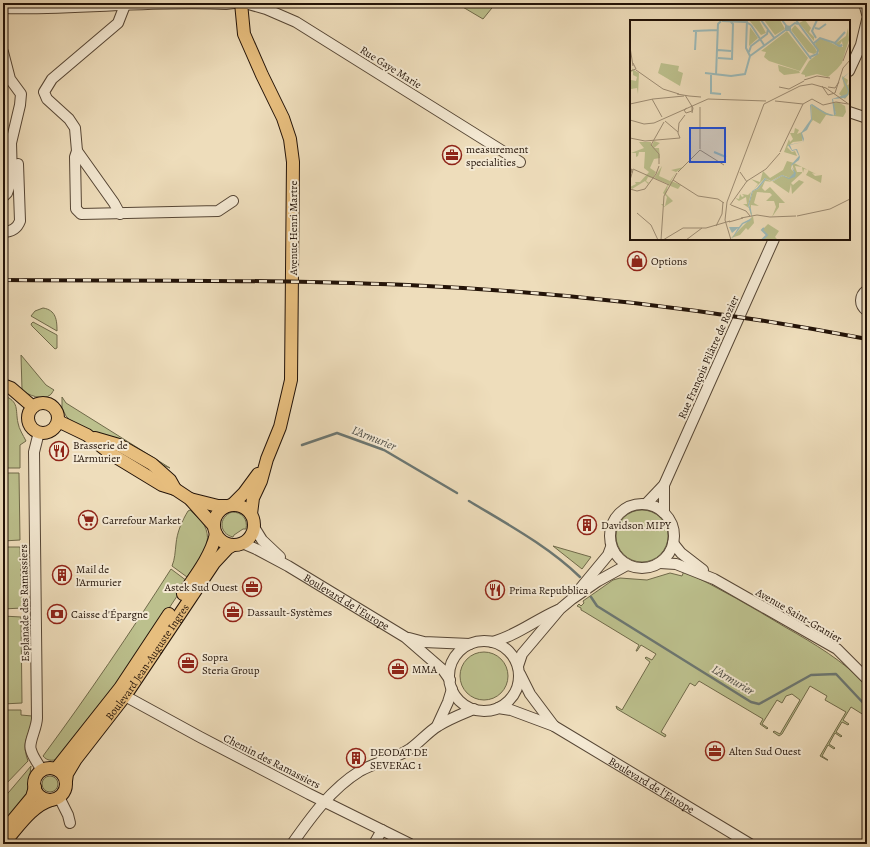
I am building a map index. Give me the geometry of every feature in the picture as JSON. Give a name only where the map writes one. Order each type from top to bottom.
[{"type":"main road","name":"Avenue Henri Martre","points":[[241,3],[244,34],[262,75],[284,118],[290,139],[293,162],[291,380],[280,427],[267,460],[261,481],[253,498],[251,514]]},
{"type":"main road","points":[[3,385],[11,388],[33,407]]},
{"type":"main road","points":[[40,403],[44,403],[52,406],[57,412],[58,421],[52,430],[43,433],[33,429],[28,418],[33,407],[40,403]]},
{"type":"main road","points":[[58,421],[86,435],[111,454],[162,485],[175,488],[190,499],[223,542],[238,544],[250,537],[254,527],[251,514],[242,507],[218,506],[190,499]]},
{"type":"main road","name":"Avenue Henri Martre","points":[[229,506],[244,493],[267,460]]},
{"type":"main road","points":[[215,530],[214,521],[218,512],[229,506]]},
{"type":"main road","name":"Boulevard Jean-Auguste Ingres","points":[[56,769],[120,688],[206,559],[214,541],[215,530]]},
{"type":"main road","name":"Boulevard Jean-Auguste Ingres","points":[[66,781],[67,774],[76,759],[125,696],[214,563],[228,548],[238,544]]},
{"type":"main road","points":[[3,832],[32,797],[36,778],[42,771],[46,769],[56,769],[61,772],[66,781],[65,790],[55,798],[42,804],[3,844]]},
{"type":"main road","points":[[35,788],[43,798],[55,798]]},
{"type":"street","points":[[3,7],[6,3]]},
{"type":"street","points":[[3,7],[84,7],[105,5],[234,3]]},
{"type":"street","name":"Rue Gaye Marie","points":[[245,3],[266,9],[296,22],[520,162]]},
{"type":"street","points":[[866,4],[867,14]]},
{"type":"street","points":[[125,5],[118,23],[52,79],[44,92],[47,99],[69,119],[75,128],[77,151],[75,158],[76,209],[81,214],[218,211],[234,201]]},
{"type":"street","points":[[850,69],[864,41],[867,20]]},
{"type":"street","points":[[3,52],[10,79],[21,94],[15,130],[11,143],[12,179],[7,193],[3,197]]},
{"type":"street","points":[[850,112],[867,118]]},
{"type":"street","points":[[3,232],[14,230],[20,221],[18,144],[15,130]]},
{"type":"street","points":[[77,151],[114,203],[120,214]]},
{"type":"street","name":"Rue François Pilâtre de Rozier","points":[[646,504],[664,485],[774,240]]},
{"type":"street","points":[[867,290],[864,292],[861,299],[862,306],[867,311]]},
{"type":"street","name":"Esplanade des Ramassiers","points":[[38,432],[34,452],[37,718],[35,732],[30,746],[31,752],[42,771]]},
{"type":"street","name":"Rue François Pilâtre de Rozier","points":[[664,485],[664,513]]},
{"type":"street","points":[[572,599],[608,555],[611,547],[610,529],[614,519],[622,510],[633,505],[646,504],[655,507],[664,513],[673,529],[673,543],[669,553],[660,563],[654,566],[640,568],[627,565],[618,557],[611,547]]},
{"type":"street","name":"Boulevard de l'Europe","points":[[254,527],[262,540],[288,566]]},
{"type":"street","name":"Avenue Saint-Granier","points":[[673,543],[681,553],[714,579]]},
{"type":"street","name":"Boulevard de l'Europe","points":[[238,544],[256,548],[405,637],[443,670],[458,700],[463,704],[474,709],[486,710],[498,708],[511,710],[554,726],[750,844]]},
{"type":"street","name":"Avenue Saint-Granier","points":[[660,563],[676,564],[714,579],[837,649],[867,679]]},
{"type":"street","points":[[498,708],[505,704],[514,694],[519,680],[518,669],[522,654],[560,609],[598,581],[627,565]]},
{"type":"street","points":[[492,642],[504,639],[542,617],[560,609]]},
{"type":"street","name":"Boulevard de l'Europe","points":[[405,637],[424,642],[470,644],[477,642],[492,642],[506,649],[513,656],[530,694],[554,726]]},
{"type":"street","points":[[437,726],[448,702],[451,684],[451,665],[458,653],[470,644]]},
{"type":"street","name":"Chemin des Ramassiers","points":[[125,696],[200,737],[410,844]]},
{"type":"street","points":[[292,844],[311,817],[325,801],[337,789],[361,771],[410,749],[437,726],[474,709]]},
{"type":"street","points":[[55,798],[68,815],[70,823]]},
{"type":"street","points":[[374,844],[382,830]]},
{"type":"green space","points":[[456,3],[496,3],[483,19]]},
{"type":"green space","points":[[43,308],[51,311],[55,316],[57,331],[31,316],[35,311]]},
{"type":"green space","points":[[33,322],[57,335],[57,348],[55,349],[32,326],[31,324]]},
{"type":"green space","points":[[21,355],[46,385],[54,390],[51,395],[47,397],[40,397],[31,395],[22,390]]},
{"type":"green space","points":[[3,395],[12,400],[16,406],[17,418],[21,432],[26,441],[20,445],[20,468],[3,468]]},
{"type":"green space","points":[[62,397],[66,403],[170,468],[95,434],[70,420],[62,408]]},
{"type":"green space","points":[[3,473],[19,473],[20,540],[3,541]]},
{"type":"green space","points":[[190,510],[198,518],[199,517],[205,526],[207,541],[202,555],[187,577],[172,566],[179,531],[188,511]]},
{"type":"green space","points":[[637,510],[647,510],[661,517],[668,531],[668,541],[661,555],[647,562],[637,562],[627,558],[620,551],[616,541],[616,531],[620,521],[627,514]]},
{"type":"green space","points":[[232,512],[239,513],[244,517],[246,522],[246,529],[243,529],[233,537],[225,533],[222,525],[222,521],[227,514]]},
{"type":"green space","points":[[553,546],[591,557],[582,569]]},
{"type":"green space","points":[[3,547],[20,547],[22,608],[3,609]]},
{"type":"green space","points":[[171,569],[187,581],[119,684],[58,759],[46,759],[43,756],[108,664]]},
{"type":"green space","points":[[684,571],[710,584],[818,646],[848,668],[867,685],[867,717],[851,707],[843,720],[849,724],[848,725],[842,722],[836,732],[842,736],[841,737],[835,733],[829,744],[835,748],[834,749],[828,745],[822,756],[828,760],[820,756],[846,712],[825,700],[827,696],[810,686],[782,734],[779,736],[773,732],[774,731],[780,734],[800,700],[792,694],[786,696],[782,703],[777,700],[762,724],[768,728],[767,729],[760,724],[763,719],[699,681],[695,686],[690,683],[661,732],[666,735],[665,737],[617,709],[616,706],[622,710],[650,662],[645,658],[646,657],[652,660],[656,654],[641,645],[636,651],[639,645],[581,610],[581,608],[577,606],[579,604],[581,606],[584,603],[583,601],[613,580],[620,578],[647,580],[670,573],[682,576]]},
{"type":"green space","points":[[3,616],[21,617],[22,703],[3,704]]},
{"type":"green space","points":[[479,652],[489,652],[498,656],[504,662],[508,671],[508,681],[504,690],[498,696],[489,700],[479,700],[470,696],[464,690],[460,681],[460,671],[464,662],[470,656]]},
{"type":"green space","points":[[3,710],[21,710],[21,715],[32,716],[30,729],[25,742],[28,761],[4,786]]},
{"type":"green space","points":[[31,766],[27,797],[6,823],[3,820],[3,799]]},
{"type":"green space","points":[[50,776],[56,778],[58,784],[56,790],[50,792],[44,790],[42,784],[44,778]]},
{"type":"waterway","name":"L'Armurier","points":[[302,445],[337,433],[384,450],[457,493]]},
{"type":"waterway","name":"L'Armurier","points":[[469,501],[541,545],[580,577]]},
{"type":"waterway","name":"L'Armurier","points":[[591,597],[597,606],[751,702],[759,704],[811,675],[836,674],[867,707]]},
{"type":"railway","points":[[3,280],[320,282],[481,289],[592,298],[703,312],[867,339]]},
{"type":"place","name":"measurement specialities","points":[[452,155]]},
{"type":"place","name":"Options","points":[[637,261]]},
{"type":"place","name":"Brasserie de L'Armurier","points":[[59,451]]},
{"type":"place","name":"Carrefour Market","points":[[88,520]]},
{"type":"place","name":"Davidson MIPY","points":[[587,525]]},
{"type":"place","name":"Mail de l'Armurier","points":[[62,575]]},
{"type":"place","name":"Astek Sud Ouest","points":[[252,587]]},
{"type":"place","name":"Prima Repubblica","points":[[495,590]]},
{"type":"place","name":"Dassault-Systèmes","points":[[233,612]]},
{"type":"place","name":"Caisse d'Épargne","points":[[57,614]]},
{"type":"place","name":"Sopra Steria Group","points":[[188,663]]},
{"type":"place","name":"MMA","points":[[398,669]]},
{"type":"place","name":"Alten Sud Ouest","points":[[715,751]]},
{"type":"place","name":"DEODAT DE SEVERAC 1","points":[[356,758]]}]
